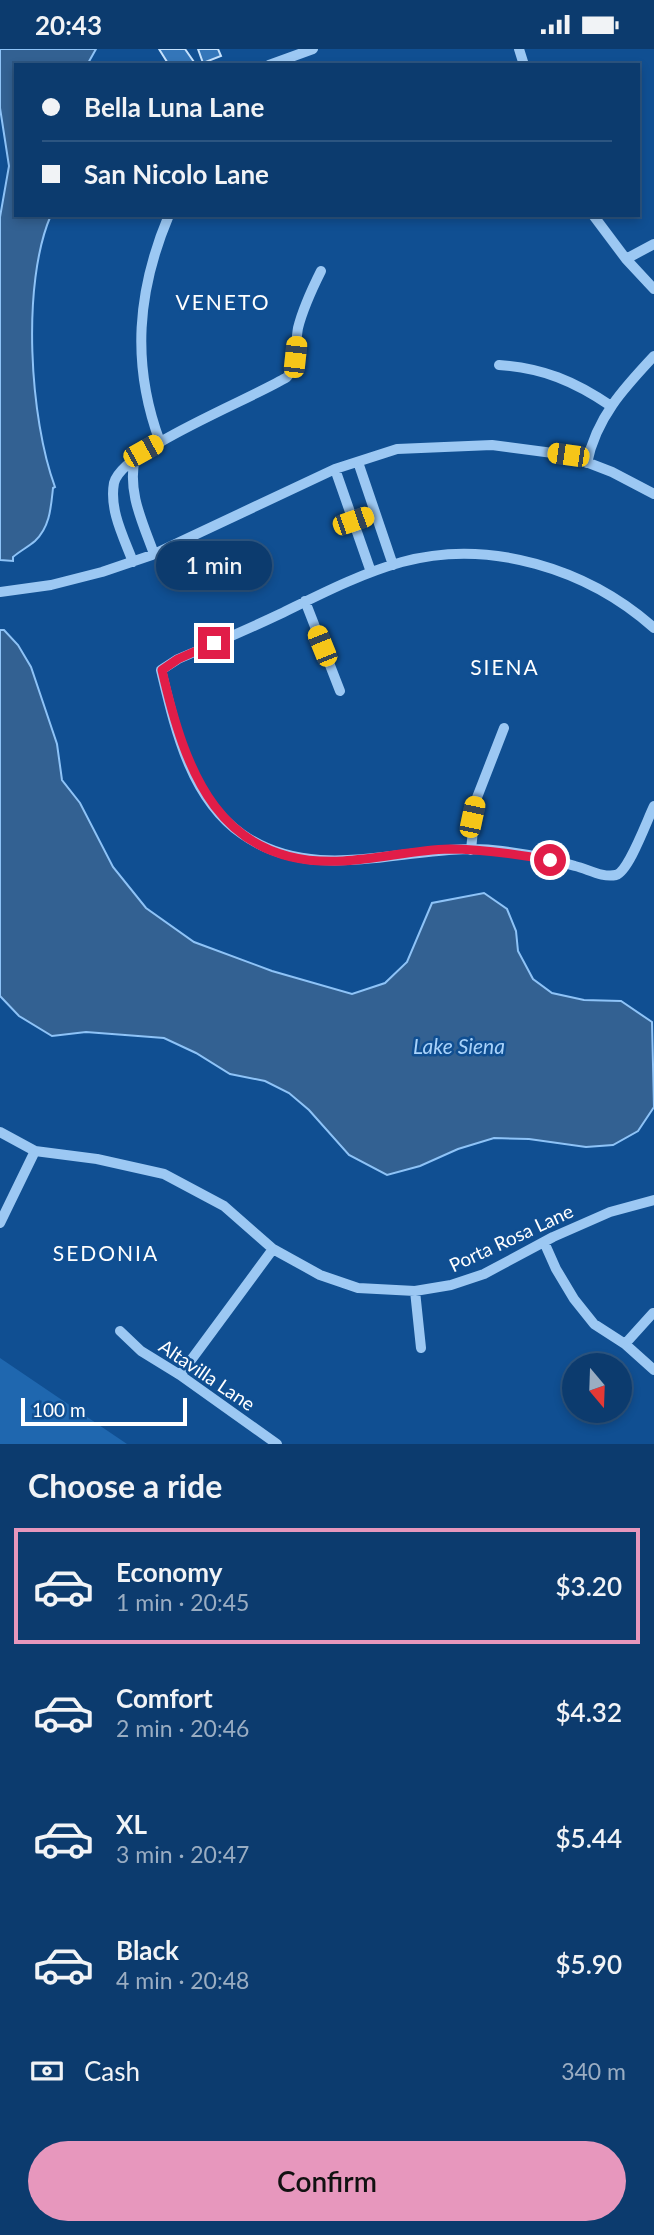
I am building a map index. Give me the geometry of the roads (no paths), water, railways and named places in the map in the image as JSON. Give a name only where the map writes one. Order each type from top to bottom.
[{"type":"street","points":[[274,63],[313,49]]},
{"type":"street","points":[[160,442],[149,410],[142,372],[142,339],[148,272],[168,217]]},
{"type":"street","points":[[594,217],[626,259],[654,289]]},
{"type":"street","points":[[626,259],[654,244]]},
{"type":"street","points":[[133,562],[115,513],[113,495],[118,473],[160,442],[287,377],[294,365],[298,329],[304,310],[321,271]]},
{"type":"street","points":[[587,463],[591,445],[611,406],[654,356]]},
{"type":"street","points":[[499,365],[528,367],[547,373],[579,385],[611,406]]},
{"type":"street","points":[[0,591],[51,585],[133,562],[335,469],[397,449],[492,445],[568,455],[654,494]]},
{"type":"street","points":[[135,458],[132,472],[133,494],[154,554]]},
{"type":"street","points":[[358,462],[393,565]]},
{"type":"street","points":[[335,469],[371,572]]},
{"type":"street","points":[[353,521],[376,513]]},
{"type":"street","points":[[654,628],[624,603],[561,571],[500,557],[436,556],[371,572],[178,659],[162,670],[183,747],[192,771],[212,804],[241,834],[267,848],[293,857],[343,861],[448,849],[500,851],[574,865],[601,875],[616,875],[626,868],[654,806]]},
{"type":"street","points":[[305,601],[340,691]]},
{"type":"street","points":[[471,850],[476,800],[504,729]]},
{"type":"street","name":"Porta Rosa Lane","points":[[0,1132],[35,1151],[97,1159],[164,1174],[224,1206],[273,1249],[320,1275],[358,1289],[415,1291],[451,1285],[484,1274],[544,1242],[610,1212],[654,1200]]},
{"type":"street","points":[[0,1223],[35,1151]]},
{"type":"street","points":[[544,1242],[556,1269],[594,1324],[625,1344],[654,1370]]},
{"type":"street","points":[[180,1375],[273,1249]]},
{"type":"street","points":[[415,1291],[421,1348]]},
{"type":"street","points":[[625,1344],[653,1313]]},
{"type":"street","name":"Altavilla Lane","points":[[121,1331],[141,1351],[180,1375],[277,1444]]},
{"type":"water","points":[[0,49],[96,49],[88,63],[14,63],[14,217],[50,217],[35,277],[32,352],[40,426],[55,487],[44,529],[35,541],[13,557],[13,561],[0,560],[0,217],[9,166],[0,108]]},
{"type":"water","name":"Lake Siena","points":[[0,630],[4,630],[18,645],[31,667],[57,744],[62,780],[80,803],[113,867],[146,908],[194,942],[272,971],[352,994],[385,983],[407,962],[432,903],[484,893],[507,909],[516,931],[518,951],[533,979],[552,993],[584,1000],[621,1001],[652,1022],[654,1107],[638,1131],[613,1145],[586,1147],[529,1139],[494,1138],[458,1149],[420,1166],[387,1175],[349,1155],[309,1110],[289,1093],[265,1081],[230,1074],[196,1053],[164,1038],[86,1032],[52,1036],[19,1016],[0,996]]},
{"type":"district","name":"VENETO","points":[[223,303]]},
{"type":"district","name":"SIENA","points":[[505,668]]},
{"type":"district","name":"SEDONIA","points":[[106,1254]]}]
